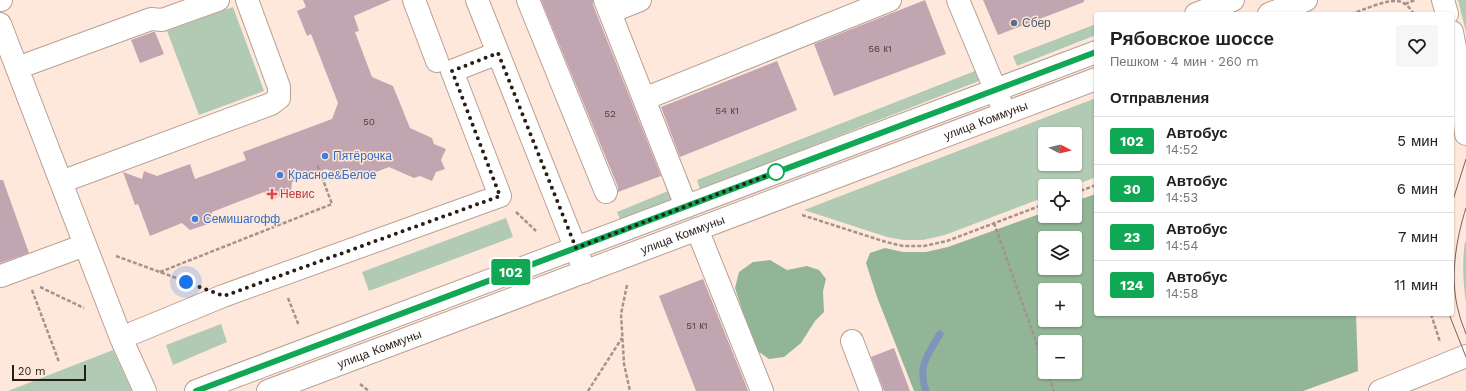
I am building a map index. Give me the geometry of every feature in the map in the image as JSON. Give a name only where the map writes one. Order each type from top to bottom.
[{"type":"main road","points":[[17,68],[151,19],[162,20],[218,0]]},
{"type":"main road","points":[[61,182],[271,104],[279,98],[279,87],[247,0]]},
{"type":"main road","points":[[414,0],[437,61]]},
{"type":"main road","points":[[477,0],[585,272]]},
{"type":"main road","points":[[528,0],[606,192]]},
{"type":"main road","points":[[640,0],[608,6],[686,206]]},
{"type":"main road","points":[[644,99],[890,0]]},
{"type":"main road","points":[[958,0],[1005,113]]},
{"type":"main road","points":[[1201,12],[1233,0]]},
{"type":"main road","points":[[1274,12],[1306,0]]},
{"type":"main road","points":[[1443,0],[1446,12]]},
{"type":"main road","points":[[0,24],[118,330],[145,391]]},
{"type":"main road","points":[[1454,42],[1461,79],[1466,134]]},
{"type":"main road","points":[[118,330],[224,296],[500,196],[452,71],[498,53]]},
{"type":"main road","name":"улица Коммуны","points":[[196,391],[1094,53]]},
{"type":"main road","name":"улица Коммуны","points":[[268,391],[1094,80]]},
{"type":"main road","points":[[697,229],[762,391]]},
{"type":"main road","points":[[5,274],[85,245]]},
{"type":"main road","points":[[852,341],[869,391]]},
{"type":"main road","points":[[1380,391],[1466,356]]},
{"type":"path","points":[[1405,4],[1415,0]]},
{"type":"path","points":[[1357,12],[1386,2],[1397,1],[1405,4],[1412,12]]},
{"type":"path","points":[[160,272],[332,204],[317,164]]},
{"type":"path","points":[[1082,190],[1094,186]]},
{"type":"path","points":[[796,213],[886,242],[903,246],[924,246],[947,241],[1038,207]]},
{"type":"path","points":[[994,223],[1038,347]]},
{"type":"path","points":[[85,245],[224,296]]},
{"type":"path","points":[[5,274],[29,282],[118,330]]},
{"type":"path","points":[[280,276],[299,326]]},
{"type":"path","points":[[29,282],[59,362]]},
{"type":"path","points":[[627,285],[621,314],[624,364],[630,391]]},
{"type":"path","points":[[1433,316],[1446,364]]},
{"type":"path","points":[[588,391],[622,338]]},
{"type":"path","points":[[1050,379],[1054,391]]},
{"type":"path","points":[[360,384],[369,391]]},
{"type":"green space","points":[[1458,0],[1466,0],[1466,32]]},
{"type":"green space","points":[[233,7],[264,91],[199,115],[167,31]]},
{"type":"green space","points":[[1094,25],[1094,36],[1017,66],[1013,56]]},
{"type":"green space","points":[[980,69],[984,79],[700,190],[697,180]]},
{"type":"green space","points":[[1094,99],[1094,178],[1082,182],[1082,179],[1038,179],[1038,200],[945,235],[923,240],[903,240],[887,237],[804,210]]},
{"type":"green space","points":[[673,189],[677,199],[621,222],[617,212]]},
{"type":"green space","points":[[1094,195],[1094,316],[1356,316],[1358,371],[1303,391],[914,391],[877,297],[866,263],[870,253],[885,248],[903,252],[926,252],[948,247],[1038,215],[1038,223],[1082,223],[1082,199]]},
{"type":"green space","points":[[506,218],[513,237],[369,291],[362,272]]},
{"type":"green space","points":[[1465,241],[1466,243],[1466,303],[1463,272]]},
{"type":"green space","points":[[770,260],[787,270],[807,266],[819,270],[826,279],[823,291],[824,312],[815,321],[801,343],[784,357],[769,359],[755,349],[735,288],[739,272],[753,262]]},
{"type":"green space","points":[[221,324],[227,342],[173,365],[166,345]]},
{"type":"green space","points":[[113,350],[132,391],[8,391]]},
{"type":"building","points":[[303,0],[391,0],[354,16],[359,31],[355,32],[372,77],[393,86],[410,128],[432,138],[434,144],[446,149],[441,160],[445,169],[436,172],[432,181],[420,176],[414,178],[389,167],[363,177],[346,170],[343,176],[326,169],[292,182],[291,192],[272,199],[264,192],[212,212],[211,223],[190,230],[182,223],[150,236],[138,204],[135,205],[123,172],[142,179],[144,171],[157,176],[190,164],[195,179],[246,160],[243,152],[332,119],[338,103],[311,34],[307,36],[297,11],[306,7]]},
{"type":"building","points":[[541,0],[593,0],[593,5],[661,176],[618,192],[618,187]]},
{"type":"building","points":[[925,0],[946,54],[834,96],[814,44]]},
{"type":"building","points":[[983,0],[1084,0],[1084,2],[998,35]]},
{"type":"building","points":[[155,32],[164,54],[140,63],[131,40]]},
{"type":"building","points":[[777,61],[797,110],[680,157],[661,107]]},
{"type":"building","points":[[0,180],[3,180],[29,253],[0,263]]},
{"type":"building","points":[[703,279],[748,391],[696,391],[659,296]]},
{"type":"building","points":[[894,348],[910,391],[884,391],[871,357]]},
{"type":"waterway","points":[[926,391],[923,368],[928,354],[940,334]]},
{"type":"tram line","points":[[1454,197],[1466,159]]},
{"type":"tram line","points":[[1466,208],[1459,233],[1454,273],[1456,300],[1460,318],[1466,334]]},
{"type":"tram line","points":[[1450,316],[1466,357]]},
{"type":"bus line","name":"102","points":[[196,391],[1094,53]]},
{"type":"place","name":"Сбер","points":[[1014,23]]},
{"type":"place","name":"Пятёрочка","points":[[325,156]]},
{"type":"place","name":"Красное&Белое","points":[[280,175]]},
{"type":"place","name":"Невис","points":[[272,194]]},
{"type":"place","name":"Семишагофф","points":[[195,219]]},
{"type":"route","points":[[186,282],[224,296],[500,196],[452,71],[498,53],[576,248],[776,172]]}]
